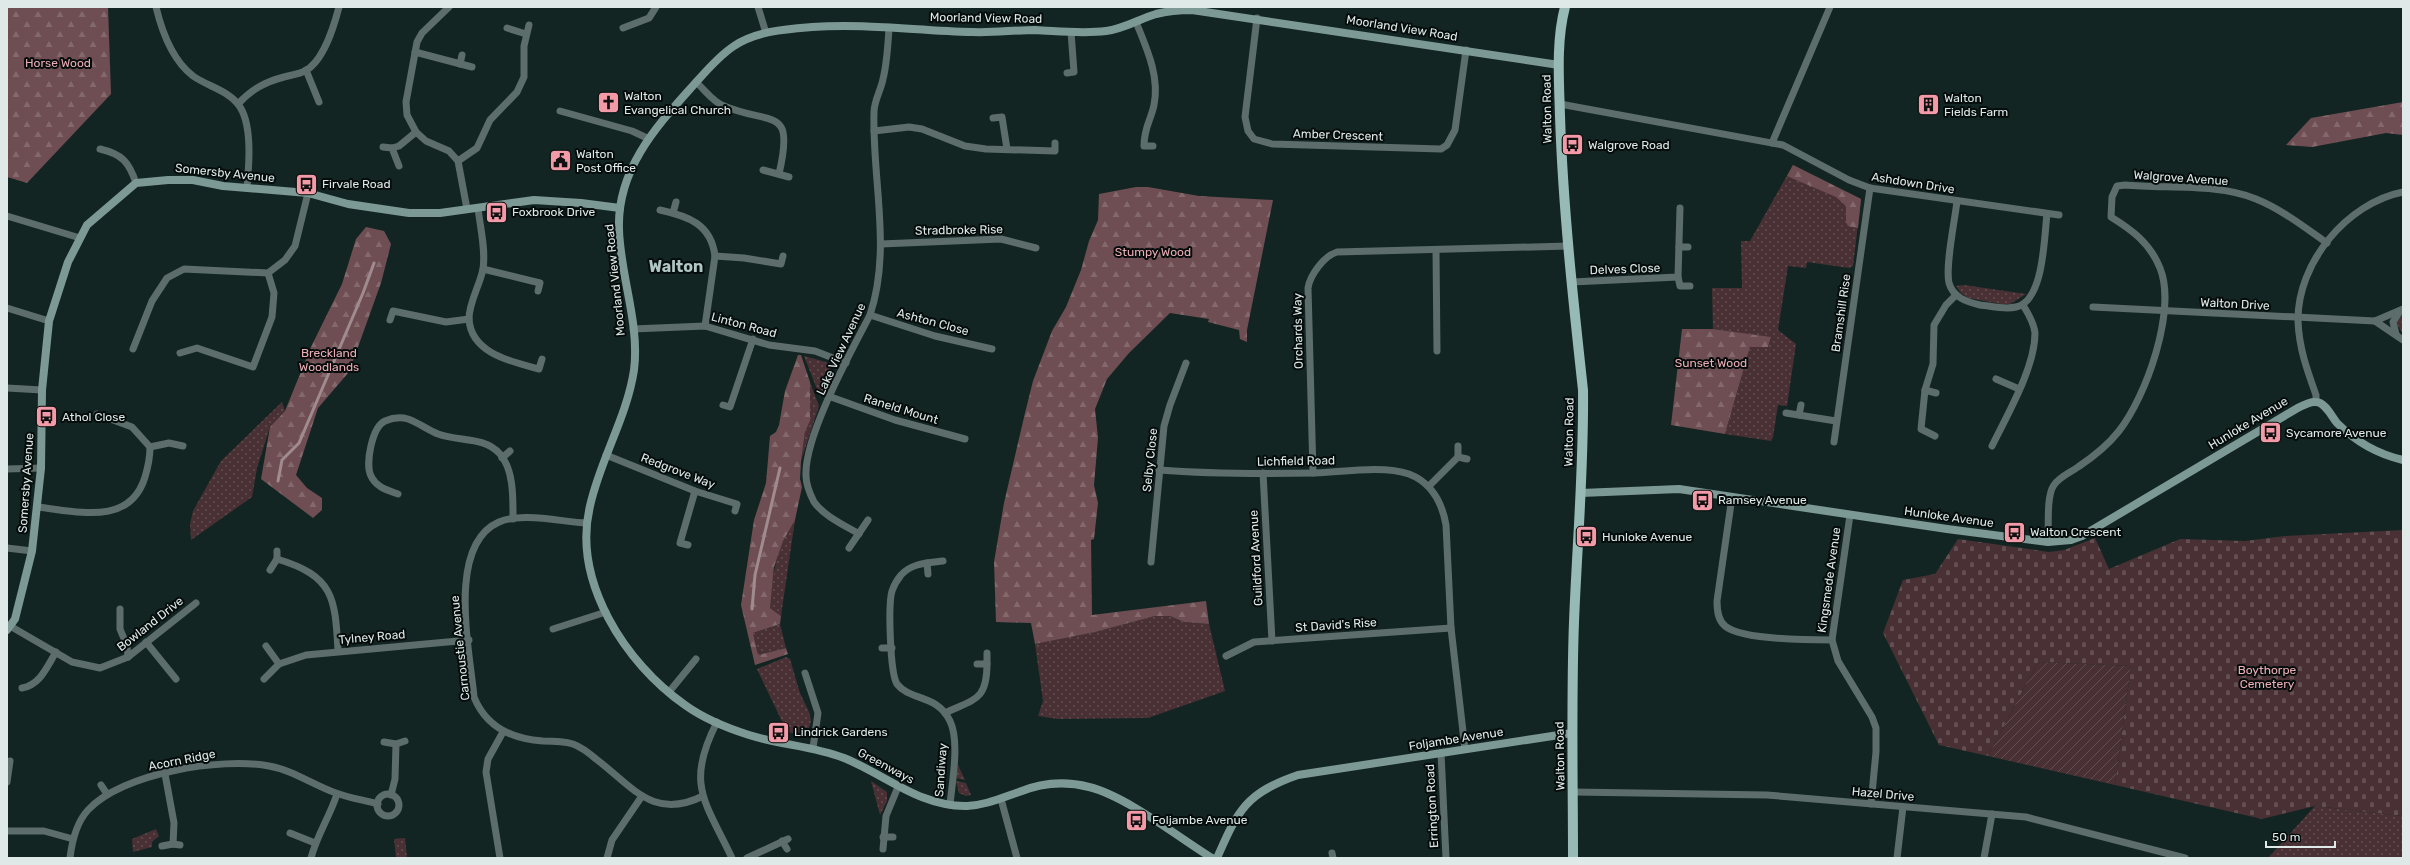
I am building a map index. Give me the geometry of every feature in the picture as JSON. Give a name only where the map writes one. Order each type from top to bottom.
[{"type":"main road","name":"Walton Road","points":[[1565,7],[1560,37],[1559,65],[1562,174],[1583,390],[1581,493],[1574,624],[1572,733],[1573,858]]},
{"type":"street","points":[[156,7],[161,29],[172,50],[193,76],[226,94],[238,104],[244,119],[250,152],[247,188]]},
{"type":"street","points":[[238,104],[250,92],[267,82],[306,70],[318,57],[331,34],[339,7]]},
{"type":"street","points":[[449,7],[422,33],[415,52],[406,102],[407,115],[416,132],[426,141],[448,151],[458,161],[466,209]]},
{"type":"street","points":[[623,28],[649,18],[656,7]]},
{"type":"street","points":[[758,7],[766,33]]},
{"type":"street","points":[[1560,104],[1772,143],[1830,7]]},
{"type":"street","name":"Moorland View Road","points":[[596,586],[588,558],[587,523],[590,506],[606,455],[625,406],[634,368],[633,329],[619,229],[620,208],[630,172],[647,138],[696,82],[735,45],[766,33],[828,26],[974,32],[1030,30],[1071,32],[1108,31],[1157,14],[1192,10],[1257,18],[1559,65]]},
{"type":"street","name":"Amber Crescent","points":[[1257,18],[1245,117],[1246,125],[1254,139],[1272,144],[1441,148],[1447,145],[1455,130],[1466,50]]},
{"type":"street","points":[[1136,22],[1151,61],[1154,83],[1154,105],[1144,136],[1144,146],[1153,146]]},
{"type":"street","points":[[458,161],[477,148],[490,120],[517,92],[524,77],[526,34],[529,25]]},
{"type":"street","points":[[506,28],[526,34]]},
{"type":"street","name":"Lake View Avenue","points":[[859,534],[824,512],[815,502],[806,477],[810,449],[846,363],[870,314],[876,296],[881,269],[882,244],[874,165],[874,109],[883,81],[889,28]]},
{"type":"street","points":[[1067,73],[1074,72],[1071,32]]},
{"type":"street","points":[[415,52],[472,68]]},
{"type":"street","points":[[460,64],[462,55]]},
{"type":"street","points":[[306,70],[319,102]]},
{"type":"street","points":[[696,82],[723,106],[770,118],[780,125],[785,134],[786,146],[779,174]]},
{"type":"street","points":[[560,111],[632,131],[647,138]]},
{"type":"street","points":[[993,118],[1002,117],[1007,150]]},
{"type":"street","points":[[874,131],[909,127],[922,129],[965,146],[1007,150],[1055,151],[1055,143]]},
{"type":"street","points":[[383,147],[392,148],[399,146],[416,132]]},
{"type":"street","name":"Ashdown Drive","points":[[1772,143],[1794,149],[1849,180],[1870,188],[2060,215]]},
{"type":"street","points":[[392,148],[399,166]]},
{"type":"street","points":[[100,149],[116,152],[131,170],[136,183]]},
{"type":"street","points":[[763,170],[789,177]]},
{"type":"street","name":"Somersby Avenue","points":[[8,628],[15,619],[32,551],[41,468],[42,390],[49,321],[68,262],[87,225],[136,183],[168,180],[192,180],[247,188],[308,193],[348,204],[409,213],[440,213],[534,200],[581,202],[620,208]]},
{"type":"street","name":"Walgrove Avenue","points":[[2164,310],[2163,280],[2157,261],[2140,237],[2111,217],[2112,197],[2117,186],[2125,185],[2207,189],[2255,198],[2281,211],[2327,242]]},
{"type":"street","name":"Bramshill Rise","points":[[1834,442],[1870,188]]},
{"type":"street","points":[[2403,192],[2383,199],[2361,210],[2327,242],[2306,279],[2298,319],[2302,355],[2316,395],[2316,402],[2324,406],[2340,426],[2356,440],[2370,449],[2403,460]]},
{"type":"street","points":[[134,349],[152,301],[167,278],[184,269],[268,273],[285,260],[295,246],[308,193]]},
{"type":"street","points":[[1957,201],[1948,278],[1951,289],[1956,295],[1970,302],[1998,307],[2010,308],[2023,305],[2032,296],[2037,286],[2047,214]]},
{"type":"street","points":[[673,213],[676,202]]},
{"type":"street","points":[[478,208],[483,254],[482,269],[469,319],[476,339],[501,358],[539,369],[542,359]]},
{"type":"street","name":"Delves Close","points":[[1572,282],[1678,277],[1680,208]]},
{"type":"street","points":[[660,210],[690,219],[709,234],[715,256],[705,326]]},
{"type":"street","points":[[7,216],[80,238]]},
{"type":"street","name":"Stradbroke Rise","points":[[882,244],[1001,239],[1036,248]]},
{"type":"street","name":"Orchards Way","points":[[1313,473],[1308,288],[1312,275],[1327,258],[1337,252],[1569,246]]},
{"type":"street","points":[[1679,247],[1688,247]]},
{"type":"street","points":[[1436,250],[1438,351]]},
{"type":"street","points":[[715,256],[738,257],[781,264],[783,256]]},
{"type":"street","points":[[482,269],[540,283],[538,291]]},
{"type":"street","points":[[180,353],[197,348],[253,367],[272,317],[274,293],[268,273]]},
{"type":"street","points":[[1678,277],[1680,286],[1690,286]]},
{"type":"street","points":[[1935,436],[1921,429],[1925,390],[1933,364],[1934,325],[1946,305],[1956,295]]},
{"type":"street","points":[[1992,446],[2019,389],[2031,354],[2035,332],[2031,318],[2023,305]]},
{"type":"street","name":"Walton Drive","points":[[2093,307],[2298,319],[2375,321],[2403,309]]},
{"type":"street","points":[[7,308],[49,321]]},
{"type":"street","name":"Walton Drive","points":[[2396,334],[2393,322],[2403,309]]},
{"type":"street","points":[[2048,542],[2052,489],[2057,481],[2104,447],[2128,417],[2150,372],[2160,340],[2164,310]]},
{"type":"street","points":[[390,320],[393,311],[446,322],[469,319]]},
{"type":"street","name":"Ashton Close","points":[[870,314],[935,336],[992,349]]},
{"type":"street","points":[[2375,321],[2403,340]]},
{"type":"street","name":"Linton Road","points":[[633,329],[705,326],[769,345],[815,351],[846,363]]},
{"type":"street","points":[[723,405],[730,407],[753,339]]},
{"type":"street","name":"Selby Close","points":[[1151,562],[1164,426],[1170,405],[1186,364]]},
{"type":"street","points":[[1996,379],[2019,389]]},
{"type":"street","points":[[7,388],[42,390]]},
{"type":"street","points":[[1925,390],[1936,393]]},
{"type":"street","name":"Raneld Mount","points":[[831,397],[895,420],[965,439]]},
{"type":"street","name":"Hunloke Avenue","points":[[1581,493],[1679,489],[1850,515],[2048,542],[2071,540],[2082,536],[2296,409],[2316,402]]},
{"type":"street","points":[[1799,415],[1801,405]]},
{"type":"street","points":[[1786,413],[1836,421]]},
{"type":"street","points":[[97,414],[132,427],[150,447]]},
{"type":"street","points":[[398,494],[379,487],[370,475],[369,466],[373,437],[377,428],[383,422],[395,417],[408,419],[452,438],[472,439],[486,444],[500,453],[510,477],[513,519],[587,523]]},
{"type":"street","points":[[150,447],[169,443],[183,446]]},
{"type":"street","points":[[1429,486],[1458,457],[1458,446]]},
{"type":"street","points":[[37,507],[99,513],[118,510],[135,498],[142,486],[150,447]]},
{"type":"street","points":[[502,458],[510,451]]},
{"type":"street","name":"Redgrove Way","points":[[606,455],[695,491],[737,504],[735,511]]},
{"type":"street","points":[[1458,457],[1467,459]]},
{"type":"street","points":[[7,469],[41,468]]},
{"type":"street","name":"Lichfield Road","points":[[1159,470],[1263,473],[1399,471],[1420,480],[1429,486],[1443,509],[1446,525],[1451,628],[1465,749]]},
{"type":"street","name":"Guildford Avenue","points":[[1263,473],[1272,641]]},
{"type":"street","points":[[688,545],[680,543],[695,491]]},
{"type":"street","points":[[1732,497],[1717,601],[1717,611],[1721,622],[1727,628],[1750,634],[1784,639],[1832,640]]},
{"type":"street","name":"Kingsmede Avenue","points":[[1850,515],[1832,640],[1838,660],[1872,717],[1876,728],[1876,752],[1871,804]]},
{"type":"street","name":"Carnoustie Avenue","points":[[513,519],[499,522],[488,529],[476,544],[471,554],[465,595],[474,697],[479,709],[503,732],[521,739],[573,744],[590,754],[642,796],[665,805],[677,806],[703,796]]},
{"type":"street","points":[[849,548],[868,520]]},
{"type":"street","points":[[7,548],[32,551]]},
{"type":"street","points":[[270,570],[277,559],[277,551]]},
{"type":"street","points":[[277,559],[297,567],[315,577],[328,590],[336,612],[338,650]]},
{"type":"street","name":"Sandiway","points":[[943,561],[927,563],[906,571],[896,582],[892,591],[892,648],[893,675],[898,685],[910,693],[937,704],[950,721],[955,736],[950,805]]},
{"type":"street","points":[[927,563],[928,574]]},
{"type":"street","name":"Greenways","points":[[596,586],[606,612],[626,646],[646,670],[669,692],[688,707],[717,722],[749,735],[813,748],[845,758],[898,787],[932,802],[968,806],[1001,799],[1022,790],[1042,785],[1065,783],[1084,786],[1116,798],[1212,858]]},
{"type":"street","name":"Bowland Drive","points":[[8,628],[56,652],[72,662],[100,668],[128,657],[196,603]]},
{"type":"street","points":[[120,609],[120,629],[127,646],[128,657]]},
{"type":"street","points":[[553,629],[606,612]]},
{"type":"street","name":"St David's Rise","points":[[1226,656],[1254,642],[1451,628]]},
{"type":"street","name":"Tylney Road","points":[[264,678],[279,664],[306,654],[338,650],[469,640]]},
{"type":"street","points":[[146,642],[176,679]]},
{"type":"street","points":[[266,646],[279,664]]},
{"type":"street","points":[[882,648],[892,648]]},
{"type":"street","points":[[22,688],[31,686],[37,681],[56,652]]},
{"type":"street","points":[[945,713],[977,699],[982,693],[987,679],[987,652]]},
{"type":"street","points":[[669,692],[696,658]]},
{"type":"street","points":[[977,664],[987,664]]},
{"type":"street","points":[[805,673],[818,712],[813,748]]},
{"type":"street","points":[[717,722],[706,744],[700,766],[699,782],[703,796],[732,858]]},
{"type":"street","points":[[500,858],[486,772],[488,759],[503,732]]},
{"type":"street","name":"Foljambe Avenue","points":[[1216,858],[1233,821],[1242,807],[1254,797],[1276,783],[1298,775],[1572,733]]},
{"type":"street","points":[[384,742],[396,744],[405,741]]},
{"type":"street","name":"Acorn Ridge","points":[[70,858],[73,839],[87,811],[107,794],[128,785],[164,774],[208,765],[245,763],[283,769],[337,794],[378,804],[381,813],[390,816],[395,814],[399,807],[399,802],[392,795],[395,779],[396,744]]},
{"type":"street","name":"Errington Road","points":[[1441,753],[1446,858]]},
{"type":"street","points":[[7,782],[10,761]]},
{"type":"street","points":[[162,846],[176,844],[174,823],[164,774]]},
{"type":"street","points":[[101,785],[107,794]]},
{"type":"street","points":[[883,849],[886,816],[898,787]]},
{"type":"street","name":"Hazel Drive","points":[[1573,792],[1735,793],[1992,814],[2046,821],[2186,858]]},
{"type":"street","points":[[311,858],[315,843],[333,806],[337,794]]},
{"type":"street","points":[[378,804],[382,796],[392,795]]},
{"type":"street","points":[[607,858],[612,840],[642,796]]},
{"type":"street","points":[[1001,799],[1017,858]]},
{"type":"street","points":[[1897,858],[1903,807]]},
{"type":"street","points":[[1984,858],[1992,814]]},
{"type":"street","points":[[7,831],[44,831],[73,839]]},
{"type":"street","points":[[290,833],[315,843]]},
{"type":"street","points":[[883,837],[893,837]]},
{"type":"street","points":[[747,858],[785,840],[787,849]]},
{"type":"green space","name":"Horse Wood","points":[[7,7],[108,7],[111,94],[27,183],[7,177]]},
{"type":"green space","points":[[2403,102],[2403,135],[2386,133],[2312,147],[2286,145],[2311,118]]},
{"type":"green space","points":[[1793,165],[1861,199],[1853,266],[1849,268],[1807,262],[1806,268],[1788,266],[1778,330],[1796,344],[1787,406],[1778,405],[1771,441],[1725,434],[1750,347],[1768,347],[1771,338],[1713,329],[1712,288],[1742,288],[1741,241],[1750,241]]},
{"type":"green space","points":[[1793,165],[1861,199],[1858,228],[1848,226],[1846,222],[1846,206],[1836,197],[1787,176]]},
{"type":"green space","name":"Stumpy Wood","points":[[1136,187],[1148,187],[1199,196],[1273,200],[1247,330],[1247,342],[1240,339],[1239,330],[1208,322],[1209,319],[1170,313],[1129,353],[1107,379],[1095,409],[1098,438],[1094,485],[1098,503],[1094,539],[1091,540],[1092,615],[1206,601],[1209,624],[1184,622],[1170,616],[1155,616],[1095,632],[1035,644],[1031,623],[996,622],[994,562],[1004,503],[1033,381],[1052,331],[1066,307],[1081,270],[1089,241],[1098,220],[1099,194]]},
{"type":"green space","name":"Breckland Woodlands","points":[[366,227],[384,231],[391,244],[381,283],[349,372],[318,408],[296,475],[307,488],[322,498],[322,510],[313,518],[261,479],[270,427],[285,411],[311,347],[342,284],[356,239]]},
{"type":"green space","points":[[1964,285],[2026,294],[2010,304],[2001,304],[1968,298],[1961,293],[1956,286]]},
{"type":"green space","points":[[2403,314],[2403,334],[2396,323]]},
{"type":"green space","name":"Sunset Wood","points":[[1682,329],[1713,329],[1771,337],[1768,347],[1750,347],[1725,434],[1671,425]]},
{"type":"green space","points":[[798,355],[801,355],[810,382],[810,421],[805,432],[800,479],[802,487],[795,520],[783,541],[774,567],[770,608],[781,616],[780,624],[753,633],[758,655],[786,648],[788,654],[755,665],[741,605],[754,520],[766,483],[770,436],[776,432],[779,425],[785,391]]},
{"type":"green space","points":[[804,356],[826,362],[829,366],[829,379],[820,397]]},
{"type":"green space","points":[[810,382],[819,406],[801,461],[805,432],[810,421]]},
{"type":"green space","points":[[282,402],[285,411],[270,427],[257,468],[252,497],[191,540],[190,524],[193,511],[221,461]]},
{"type":"green space","points":[[795,520],[781,616],[770,608],[772,585],[779,551],[783,540]]},
{"type":"green space","name":"Boythorpe Cemetery","points":[[2403,530],[2403,816],[2315,806],[2262,819],[2115,785],[2131,666],[2038,662],[1988,756],[1939,745],[1883,633],[1903,580],[1935,574],[1958,539],[2049,552],[2064,550],[2095,538],[2109,569],[2180,539],[2245,541],[2285,536]]},
{"type":"green space","points":[[1155,616],[1170,616],[1184,622],[1209,624],[1225,691],[1148,718],[1058,719],[1038,716],[1043,701],[1035,644],[1098,631]]},
{"type":"green space","points":[[780,624],[786,648],[758,655],[753,633]]},
{"type":"green space","points":[[786,657],[790,659],[801,696],[810,713],[811,719],[808,730],[802,735],[787,732],[757,669]]},
{"type":"green space","points":[[2038,662],[2131,666],[2115,785],[1988,756]]},
{"type":"green space","points":[[958,765],[965,780],[956,778]]},
{"type":"green space","points":[[871,781],[887,792],[887,801],[880,815]]},
{"type":"green space","points":[[956,781],[966,783],[971,795],[966,796],[959,793]]},
{"type":"green space","points":[[2315,806],[2403,816],[2403,858],[2268,858]]},
{"type":"green space","points":[[156,829],[159,836],[152,842],[152,847],[133,852],[132,839]]},
{"type":"green space","points":[[405,838],[407,858],[396,858],[394,839]]},
{"type":"waterway","points":[[278,481],[282,460],[299,443],[363,293],[374,263]]},
{"type":"waterway","points":[[752,609],[755,575],[780,468]]},
{"type":"place","name":"Walton Evangelical Church","points":[[608,103]]},
{"type":"place","name":"Walton Fields Farm","points":[[1928,105]]},
{"type":"place","name":"Walgrove Road","points":[[1572,145]]},
{"type":"place","name":"Walton Post Office","points":[[560,161]]},
{"type":"place","name":"Firvale Road","points":[[306,184]]},
{"type":"place","name":"Foxbrook Drive","points":[[496,212]]},
{"type":"place","name":"Athol Close","points":[[47,417]]},
{"type":"place","name":"Sycamore Avenue","points":[[2270,433]]},
{"type":"place","name":"Ramsey Avenue","points":[[1702,500]]},
{"type":"place","name":"Walton Crescent","points":[[2015,532]]},
{"type":"place","name":"Hunloke Avenue","points":[[1586,537]]},
{"type":"place","name":"Lindrick Gardens","points":[[779,732]]},
{"type":"place","name":"Foljambe Avenue","points":[[1137,820]]},
{"type":"district","name":"Walton","points":[[676,266]]}]
